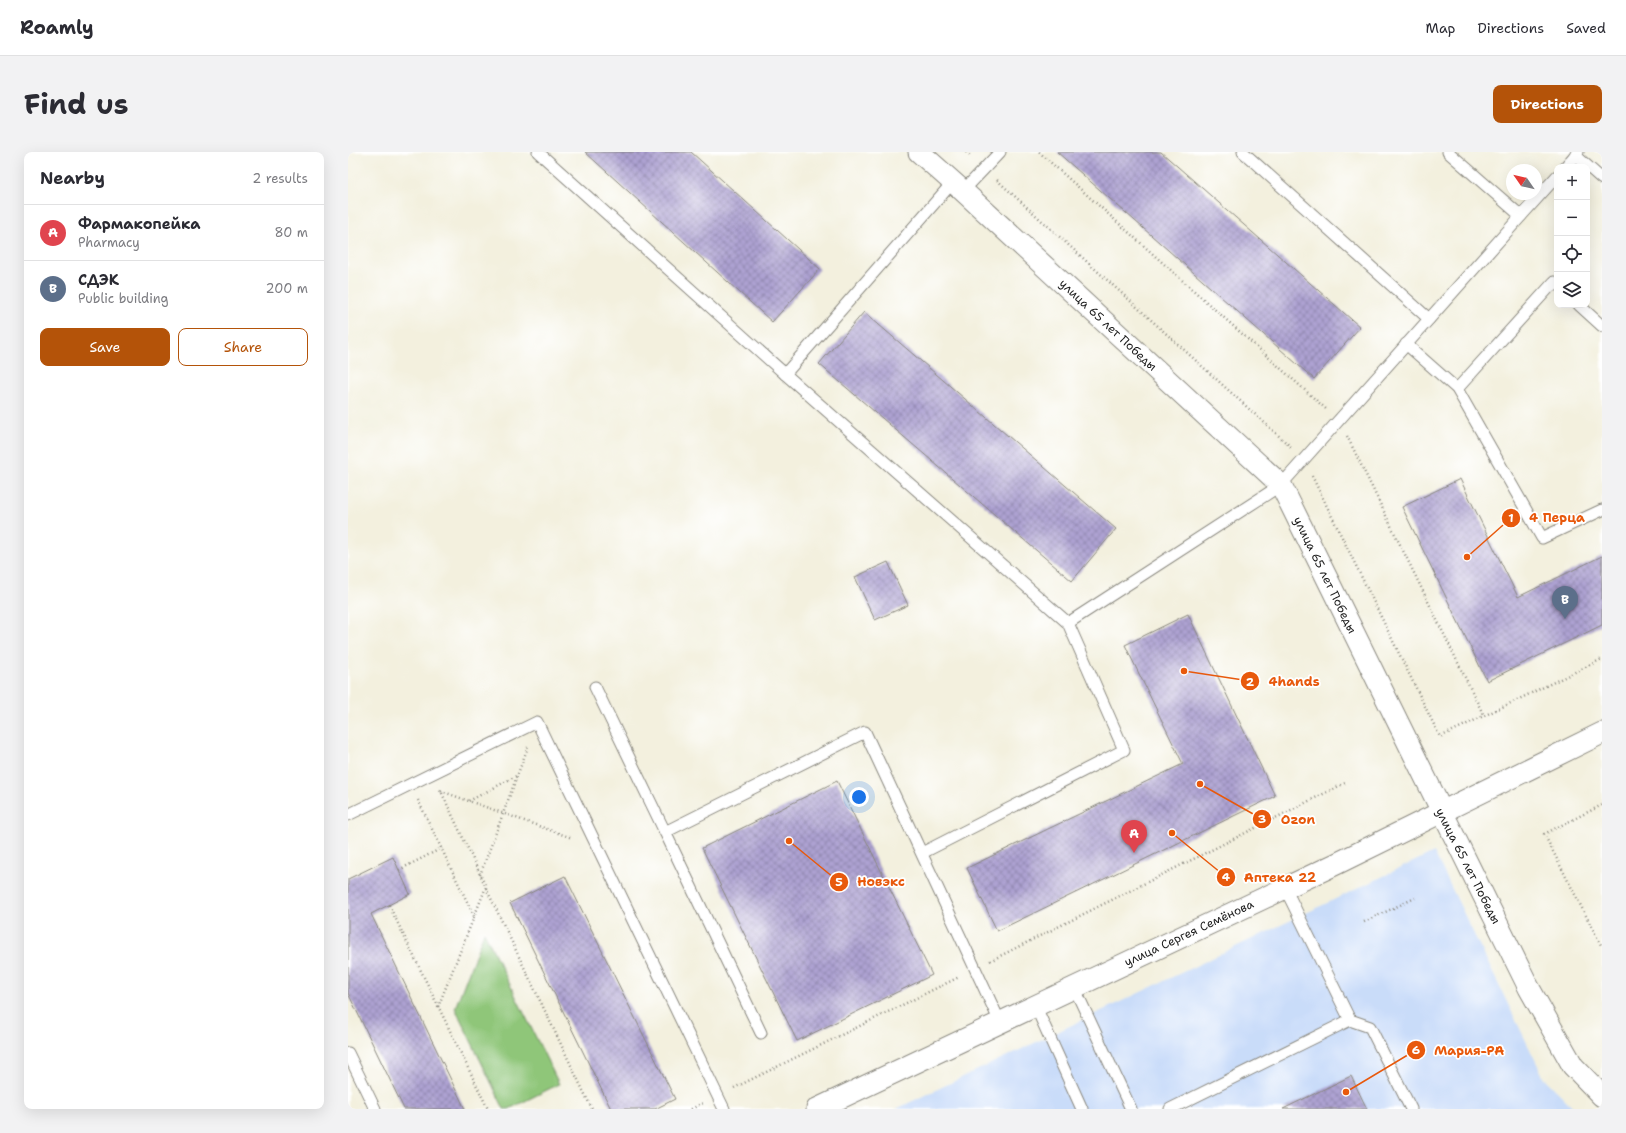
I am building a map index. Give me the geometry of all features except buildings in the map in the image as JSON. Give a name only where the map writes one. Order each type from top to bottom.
[{"type":"street","name":"улица 65 лет Победы","points":[[918,152],[958,187],[1281,485],[1441,813],[1529,988],[1573,1066],[1602,1096]]},
{"type":"street","name":"улица Сергея Семёнова","points":[[818,1109],[1285,888],[1602,733]]},
{"type":"lane","points":[[538,152],[785,374],[1068,623],[1124,750],[922,853]]},
{"type":"lane","points":[[785,374],[958,187],[1000,152]]},
{"type":"lane","points":[[1243,152],[1429,319]]},
{"type":"lane","points":[[1448,152],[1521,216]]},
{"type":"lane","points":[[1568,164],[1576,154],[1602,179]]},
{"type":"lane","points":[[1068,623],[1281,485],[1554,179]]},
{"type":"lane","points":[[1458,389],[1554,282]]},
{"type":"lane","points":[[1582,308],[1602,326]]},
{"type":"lane","points":[[1406,344],[1458,389],[1542,538],[1602,510]]},
{"type":"lane","points":[[595,687],[761,1033]]},
{"type":"lane","points":[[348,816],[537,722],[724,1109]]},
{"type":"lane","points":[[665,832],[865,732],[1000,1022]]},
{"type":"lane","points":[[1285,888],[1350,1020],[1370,1027],[1411,1109]]},
{"type":"lane","points":[[1074,987],[1132,1109]]},
{"type":"lane","points":[[1035,1006],[1082,1109]]},
{"type":"lane","points":[[1170,1109],[1350,1020]]},
{"type":"lane","points":[[348,1054],[375,1109]]},
{"type":"path","points":[[1040,152],[1339,420],[1484,716]]},
{"type":"path","points":[[1440,737],[1602,659]]},
{"type":"path","points":[[480,876],[537,722]]},
{"type":"path","points":[[433,773],[480,876],[592,1109]]},
{"type":"path","points":[[469,801],[517,776]]},
{"type":"path","points":[[691,1109],[976,969],[1347,782]]},
{"type":"path","points":[[411,784],[475,916]]},
{"type":"path","points":[[441,791],[597,846]]},
{"type":"path","points":[[1602,805],[1544,834],[1602,947]]},
{"type":"path","points":[[399,870],[442,848]]},
{"type":"path","points":[[438,1007],[486,887]]},
{"type":"path","points":[[1364,922],[1415,898]]},
{"type":"path","points":[[389,905],[488,1109]]},
{"type":"shaded area","points":[[1434,852],[1544,1078],[1575,1109],[896,1109]]},
{"type":"green space","points":[[484,932],[559,1084],[509,1109],[504,1109],[455,1008]]},
{"type":"place","name":"4 Перца","points":[[1467,557]]},
{"type":"place","name":"СДЭК","points":[[1565,619]]},
{"type":"place","name":"4hands","points":[[1184,671]]},
{"type":"place","name":"Ozon","points":[[1200,784]]},
{"type":"place","name":"Аптека 22","points":[[1172,833]]},
{"type":"place","name":"Новэкс","points":[[789,841]]},
{"type":"place","name":"Фармакопейка","points":[[1134,853]]},
{"type":"place","name":"Мария-РА","points":[[1346,1092]]}]
